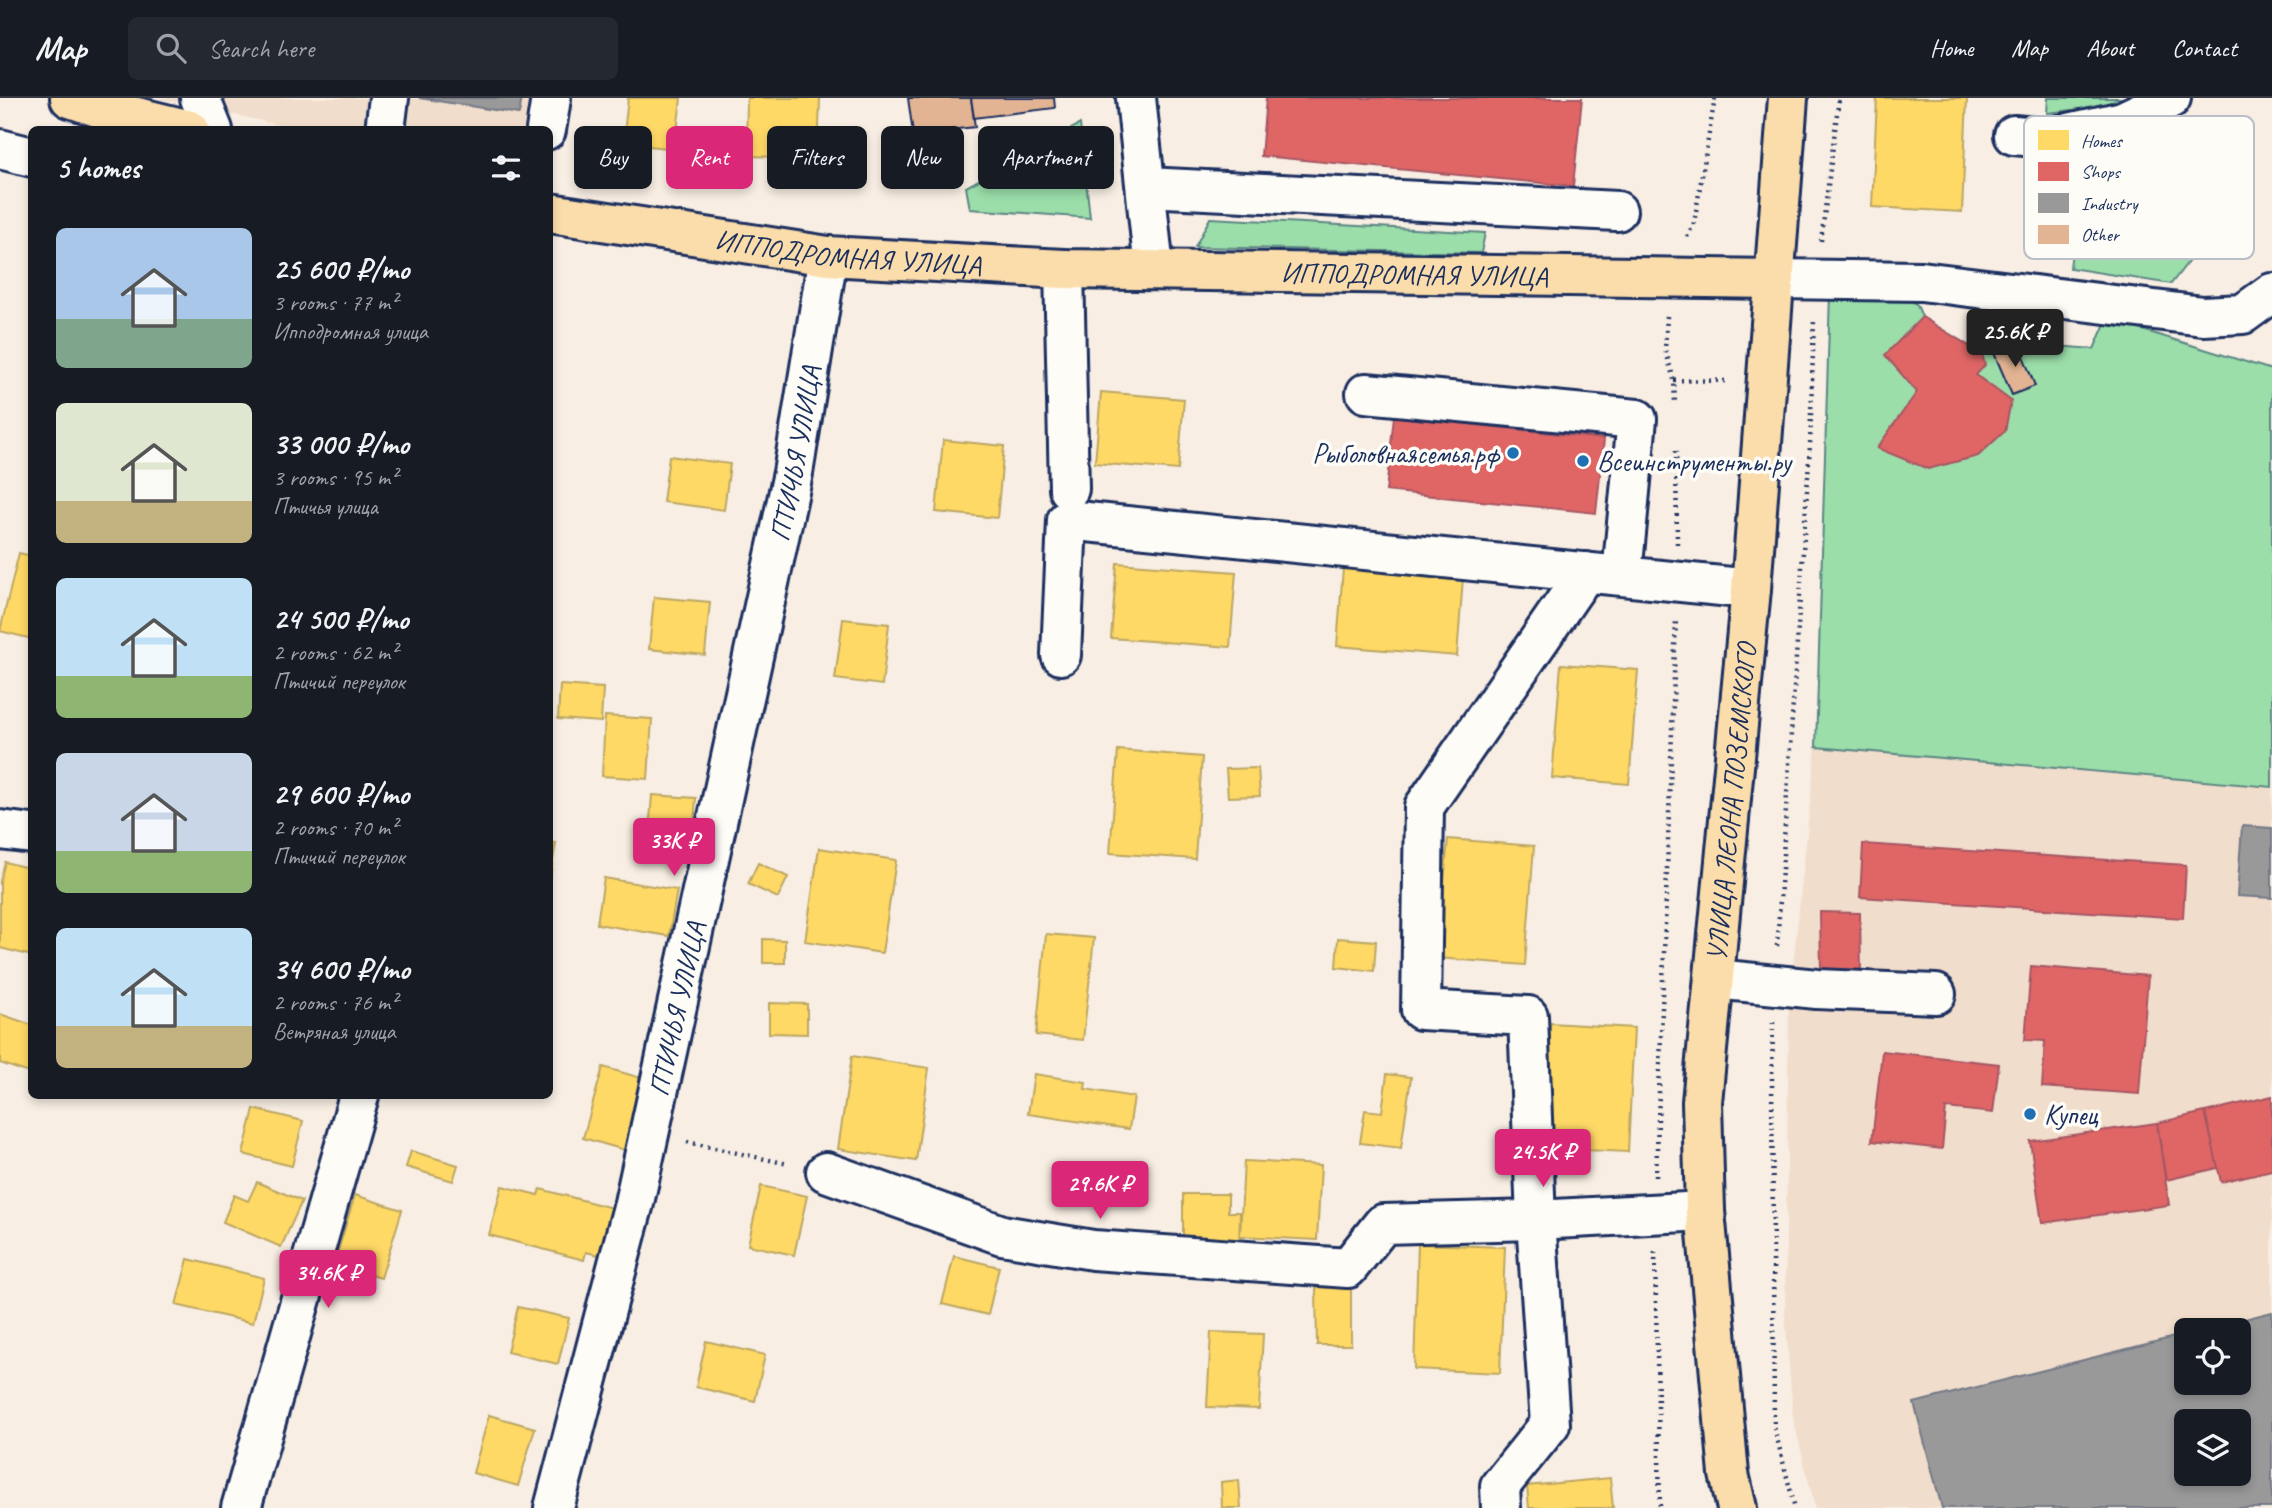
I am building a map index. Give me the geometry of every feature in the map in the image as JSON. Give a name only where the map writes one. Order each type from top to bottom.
[{"type":"main road","points":[[70,98],[174,126]]},
{"type":"main road","name":"УЛИЦА ЛЕОНА ПОЗЕМСКОГО","points":[[1737,1508],[1729,1474],[1705,1211],[1702,1102],[1751,589],[1788,98]]},
{"type":"main road","name":"ИППОДРОМНАЯ УЛИЦА","points":[[553,213],[828,256],[1065,269],[1775,279]]},
{"type":"street","points":[[200,98],[211,126]]},
{"type":"street","points":[[386,126],[389,98]]},
{"type":"street","points":[[547,126],[551,98]]},
{"type":"street","points":[[1136,98],[1154,270]]},
{"type":"street","points":[[2133,116],[2171,98]]},
{"type":"street","points":[[2014,135],[2024,136]]},
{"type":"street","points":[[0,149],[28,156]]},
{"type":"street","points":[[1146,187],[1617,211]]},
{"type":"street","name":"ПТИЧЬЯ УЛИЦА","points":[[554,1508],[634,1203],[793,473],[828,256]]},
{"type":"street","points":[[1065,269],[1069,489]]},
{"type":"street","name":"ИППОДРОМНАЯ УЛИЦА","points":[[1775,279],[1920,281],[2203,316],[2243,314],[2272,293]]},
{"type":"street","points":[[1366,393],[1637,419],[1604,574],[1424,807],[1421,1010],[1528,1016],[1535,1220],[1550,1424],[1500,1486],[1501,1508]]},
{"type":"street","points":[[1060,655],[1068,520],[1751,589]]},
{"type":"street","points":[[0,830],[28,834]]},
{"type":"street","points":[[1714,979],[1818,989],[1936,994]]},
{"type":"street","points":[[241,1508],[358,1099]]},
{"type":"street","points":[[826,1172],[1002,1235],[1093,1250],[1348,1268],[1383,1224],[1535,1220],[1705,1211]]},
{"type":"path","points":[[1675,417],[1674,380],[1665,349],[1670,277],[1694,223],[1715,98]]},
{"type":"path","points":[[1796,1508],[1774,1427],[1774,985],[1811,445],[1816,280],[1839,98]]},
{"type":"path","points":[[1660,1508],[1655,1214],[1676,660],[1676,441]]},
{"type":"path","points":[[649,1134],[826,1172]]},
{"type":"shaded area","points":[[159,98],[538,98],[534,126],[284,126]]},
{"type":"shaded area","name":"Купец","points":[[1816,747],[2272,787],[2272,1508],[1815,1508],[1793,1417],[1785,1313],[1789,1005]]},
{"type":"green space","points":[[2048,98],[2139,98],[2133,103],[2047,113]]},
{"type":"green space","points":[[978,180],[978,189],[1087,189],[1090,218],[970,209],[966,187]]},
{"type":"green space","points":[[1210,218],[1485,233],[1481,253],[1195,247]]},
{"type":"green space","points":[[2071,259],[2190,259],[2171,284],[2070,268]]},
{"type":"green space","points":[[1898,291],[1917,305],[1922,317],[1982,354],[2018,343],[2094,349],[2107,319],[2272,370],[2272,787],[1816,747],[1830,293]]},
{"type":"building: Homes","points":[[628,98],[681,98],[678,126],[666,126],[666,148],[652,146],[652,126],[625,126]]},
{"type":"building: Homes","points":[[747,98],[820,98],[819,126],[767,126],[767,157],[753,156],[753,126],[747,126]]},
{"type":"building: Homes","points":[[1877,98],[1967,98],[1962,212],[1872,207]]},
{"type":"building: Homes","points":[[1101,392],[1184,399],[1178,470],[1095,463]]},
{"type":"building: Homes","points":[[943,440],[1004,446],[997,518],[936,512]]},
{"type":"building: Homes","points":[[669,456],[730,464],[724,510],[663,502]]},
{"type":"building: Homes","points":[[19,553],[28,555],[28,638],[0,631]]},
{"type":"building: Homes","points":[[1117,563],[1236,572],[1230,647],[1111,638]]},
{"type":"building: Homes","points":[[1343,568],[1463,578],[1457,656],[1337,646]]},
{"type":"building: Homes","points":[[654,597],[710,602],[705,655],[649,649]]},
{"type":"building: Homes","points":[[843,619],[889,624],[882,685],[835,679]]},
{"type":"building: Homes","points":[[1561,664],[1638,670],[1629,784],[1552,778]]},
{"type":"building: Homes","points":[[560,685],[603,688],[601,722],[558,719]]},
{"type":"building: Homes","points":[[605,716],[652,719],[648,779],[602,776]]},
{"type":"building: Homes","points":[[1118,750],[1202,757],[1195,859],[1110,853]]},
{"type":"building: Homes","points":[[1258,768],[1260,796],[1228,797],[1226,769]]},
{"type":"building: Homes","points":[[652,795],[696,798],[693,835],[649,832]]},
{"type":"building: Homes","points":[[1448,839],[1534,846],[1525,965],[1437,958]]},
{"type":"building: Homes","points":[[819,848],[896,860],[882,953],[805,941]]},
{"type":"building: Homes","points":[[5,862],[28,868],[28,955],[0,948],[0,881]]},
{"type":"building: Homes","points":[[758,863],[788,877],[778,898],[748,884]]},
{"type":"building: Homes","points":[[604,878],[677,890],[669,936],[597,924]]},
{"type":"building: Homes","points":[[1046,934],[1094,938],[1083,1040],[1036,1035]]},
{"type":"building: Homes","points":[[1338,938],[1376,941],[1374,971],[1336,967]]},
{"type":"building: Homes","points":[[763,939],[785,940],[785,963],[763,963]]},
{"type":"building: Homes","points":[[769,1003],[807,1004],[807,1034],[769,1033]]},
{"type":"building: Homes","points":[[0,1014],[28,1024],[28,1073],[0,1063]]},
{"type":"building: Homes","points":[[1550,1023],[1634,1028],[1628,1152],[1544,1148]]},
{"type":"building: Homes","points":[[852,1056],[929,1068],[916,1161],[838,1149]]},
{"type":"building: Homes","points":[[603,1067],[648,1080],[628,1151],[583,1138]]},
{"type":"building: Homes","points":[[1034,1074],[1086,1082],[1085,1089],[1134,1097],[1129,1129],[1028,1114]]},
{"type":"building: Homes","points":[[1387,1074],[1411,1077],[1401,1148],[1360,1143],[1365,1110],[1382,1112]]},
{"type":"building: Homes","points":[[254,1109],[303,1121],[292,1166],[243,1154]]},
{"type":"building: Homes","points":[[411,1151],[458,1165],[453,1181],[406,1167]]},
{"type":"building: Homes","points":[[1244,1161],[1321,1165],[1317,1240],[1240,1236]]},
{"type":"building: Homes","points":[[257,1182],[302,1201],[281,1247],[223,1222],[234,1195],[248,1201]]},
{"type":"building: Homes","points":[[502,1186],[538,1195],[540,1189],[616,1209],[603,1256],[586,1252],[584,1260],[489,1235]]},
{"type":"building: Homes","points":[[761,1186],[807,1196],[794,1255],[748,1245]]},
{"type":"building: Homes","points":[[1183,1194],[1228,1194],[1228,1212],[1240,1212],[1239,1248],[1183,1247]]},
{"type":"building: Homes","points":[[355,1195],[402,1210],[381,1278],[334,1264]]},
{"type":"building: Homes","points":[[1418,1244],[1505,1247],[1500,1373],[1414,1369]]},
{"type":"building: Homes","points":[[954,1256],[999,1267],[988,1315],[942,1304]]},
{"type":"building: Homes","points":[[188,1259],[264,1278],[253,1323],[176,1305]]},
{"type":"building: Homes","points":[[1316,1287],[1351,1287],[1351,1345],[1317,1345]]},
{"type":"building: Homes","points":[[518,1307],[569,1318],[558,1364],[507,1352]]},
{"type":"building: Homes","points":[[1211,1332],[1263,1334],[1259,1409],[1207,1407]]},
{"type":"building: Homes","points":[[706,1341],[765,1355],[755,1401],[696,1387]]},
{"type":"building: Homes","points":[[489,1415],[535,1428],[518,1486],[473,1473]]},
{"type":"building: Homes","points":[[1610,1478],[1613,1508],[1529,1508],[1527,1486]]},
{"type":"building: Homes","points":[[1239,1480],[1241,1508],[1222,1508],[1221,1482]]},
{"type":"building: Shops","points":[[1266,98],[1582,98],[1573,186],[1261,156]]},
{"type":"building: Shops","points":[[1922,317],[1982,354],[1985,365],[1976,375],[2011,401],[2005,431],[1978,456],[1928,469],[1877,448],[1917,392],[1885,355]]},
{"type":"building: Shops","points":[[1394,416],[1604,439],[1596,513],[1386,491]]},
{"type":"building: Shops","points":[[1863,844],[2186,865],[2183,918],[1860,897]]},
{"type":"building: Shops","points":[[1820,912],[1860,913],[1861,972],[1821,972]]},
{"type":"building: Shops","points":[[2031,966],[2148,976],[2139,1094],[2042,1087],[2045,1041],[2025,1040]]},
{"type":"building: Shops","points":[[1882,1051],[1999,1064],[1993,1113],[1946,1108],[1942,1149],[1872,1141]]},
{"type":"building: Shops","points":[[2272,1096],[2272,1170],[2221,1182],[2205,1112]]},
{"type":"building: Shops","points":[[2205,1112],[2218,1168],[2166,1180],[2157,1123]]},
{"type":"building: Shops","points":[[2157,1123],[2169,1205],[2042,1223],[2030,1141]]},
{"type":"building: Industry","points":[[419,98],[522,98],[519,114]]},
{"type":"building: Industry","points":[[2242,826],[2272,828],[2272,898],[2237,896]]},
{"type":"building: Industry","points":[[2272,1312],[2272,1508],[1942,1508],[1914,1403],[2174,1337],[2174,1395],[2251,1395],[2251,1318],[2248,1318]]},
{"type":"building: Other","points":[[908,98],[971,98],[975,127],[912,126]]},
{"type":"building: Other","points":[[971,98],[1054,98],[1055,108],[974,118]]},
{"type":"building: Other","points":[[2018,343],[2035,386],[2012,395],[1994,353]]},
{"type":"place","name":"Рыболовнаясемья.рф","points":[[1513,453]]},
{"type":"place","name":"Всеинструменты.ру","points":[[1583,461]]},
{"type":"place","name":"Купец","points":[[2030,1114]]}]
